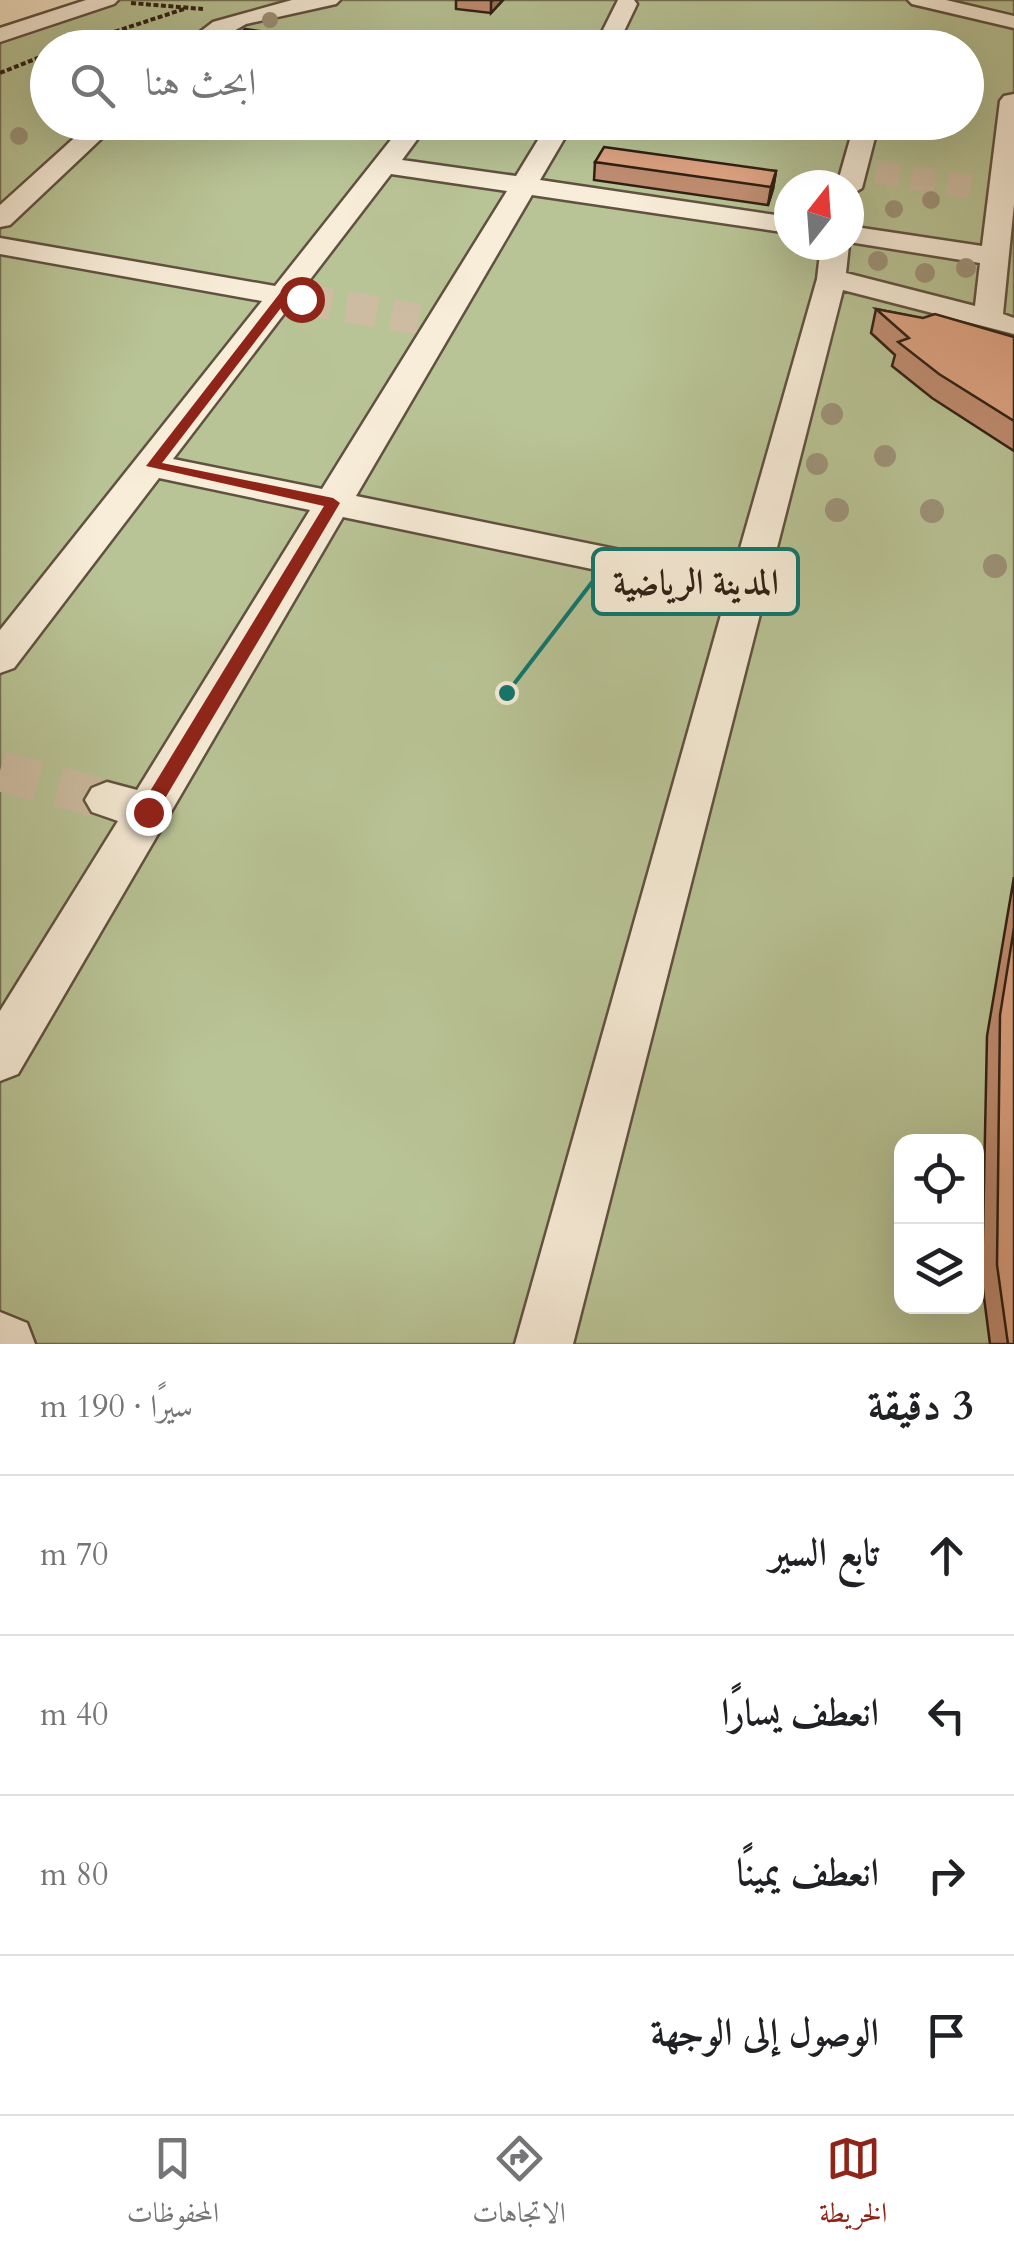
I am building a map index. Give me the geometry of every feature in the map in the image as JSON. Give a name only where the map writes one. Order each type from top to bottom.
[{"type":"lane","points":[[0,35],[107,0]]},
{"type":"lane","points":[[215,30],[234,20],[330,0]]},
{"type":"lane","points":[[919,0],[1014,22]]},
{"type":"lane","points":[[614,30],[626,4]]},
{"type":"lane","points":[[16,8],[56,15]]},
{"type":"lane","points":[[831,279],[896,292],[1001,323],[992,189],[1012,101]]},
{"type":"lane","points":[[0,220],[87,140]]},
{"type":"lane","points":[[0,658],[292,297],[404,140]]},
{"type":"lane","points":[[0,1058],[127,806],[333,503],[430,321],[551,140]]},
{"type":"lane","points":[[861,170],[865,140]]},
{"type":"lane","points":[[386,164],[774,223]]},
{"type":"lane","points":[[864,236],[997,257]]},
{"type":"lane","points":[[0,246],[292,297]]},
{"type":"lane","points":[[544,1344],[749,589],[833,260]]},
{"type":"lane","points":[[152,466],[749,589]]},
{"type":"path","points":[[122,30],[204,4]]},
{"type":"path","points":[[0,73],[30,61]]},
{"type":"green space","points":[[107,0],[1014,0],[1014,1344],[0,1344],[0,35]]},
{"type":"building","points":[[604,147],[774,171],[774,177],[771,187],[595,162]]},
{"type":"building","points":[[876,309],[923,318],[935,314],[1014,337],[1014,421],[939,374],[898,342],[909,338]]},
{"type":"building","points":[[1014,928],[1014,1344],[1008,1344],[997,1265],[1000,1015]]},
{"type":"tunnel","points":[[876,172],[981,188]]},
{"type":"tunnel","points":[[301,299],[419,319]]},
{"type":"tunnel","points":[[0,771],[107,800]]},
{"type":"place","name":"المدينة الرياضية","points":[[507,693]]},
{"type":"route","points":[[148,812],[333,503],[152,466],[284,296],[301,299]]}]
